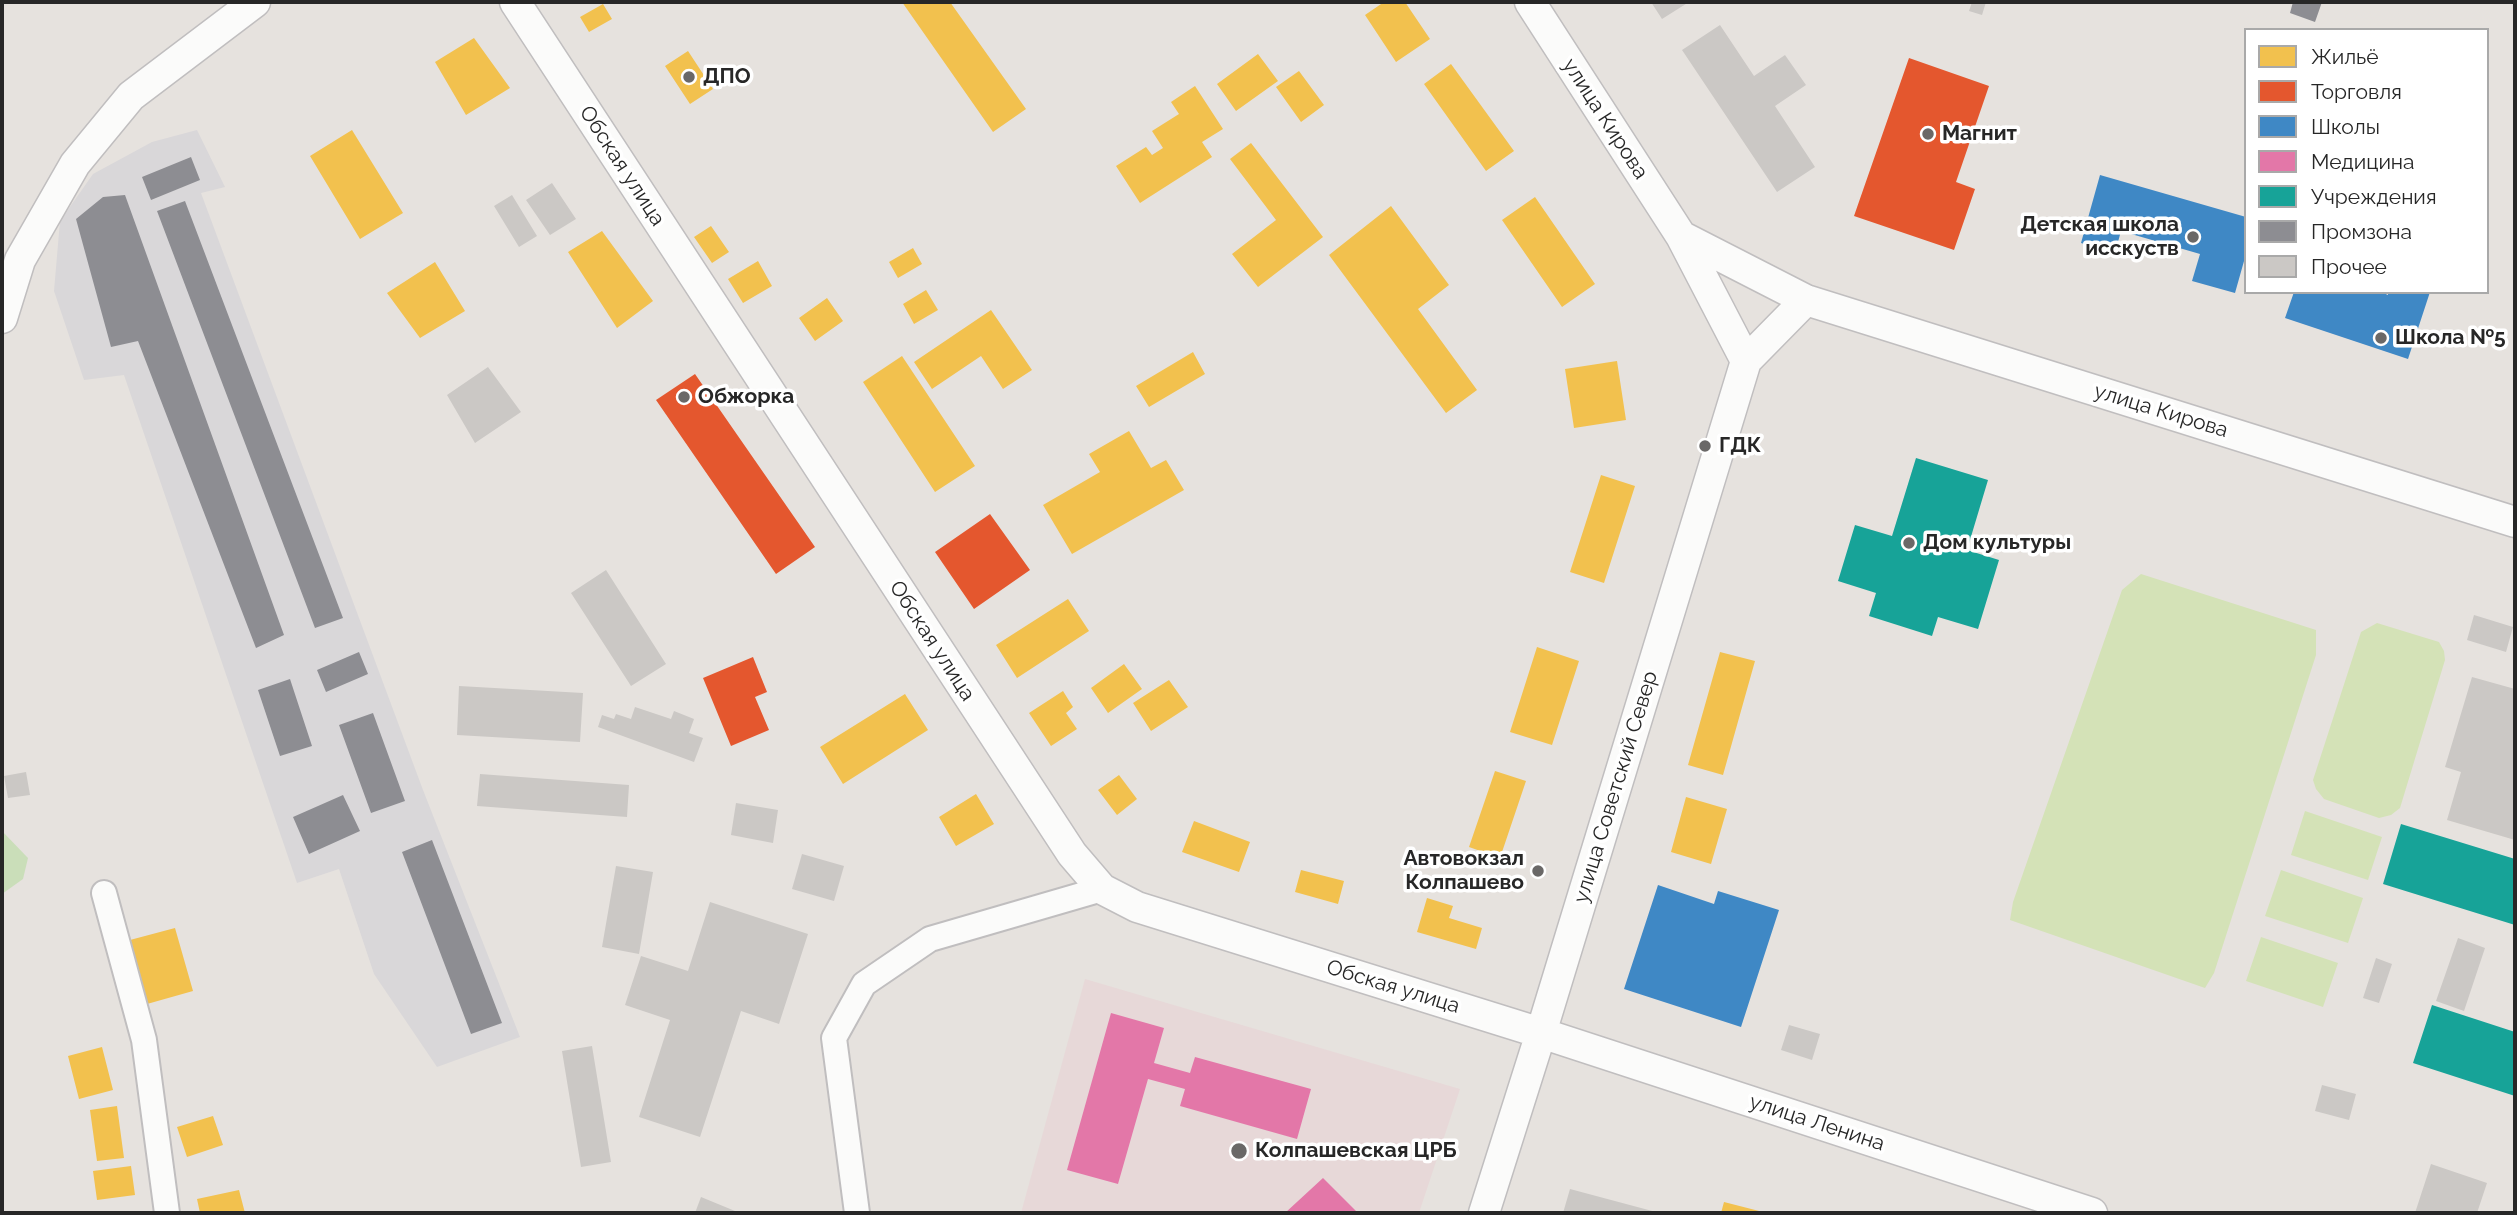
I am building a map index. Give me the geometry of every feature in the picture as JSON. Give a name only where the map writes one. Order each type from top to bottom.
[{"type":"street","points":[[2,318],[20,260],[75,164],[131,96],[255,2]]},
{"type":"street","name":"Обская улица","points":[[515,2],[1072,854],[1101,889],[1137,907],[1541,1033]]},
{"type":"street","name":"улица Кирова","points":[[1530,2],[1681,236],[1746,360]]},
{"type":"street","name":"улица Кирова","points":[[1681,236],[1806,300],[2515,522]]},
{"type":"street","points":[[1746,360],[1806,300]]},
{"type":"street","name":"улица Советский Север","points":[[1483,1213],[1541,1033],[1746,360]]},
{"type":"street","points":[[857,1213],[834,1038],[864,984],[930,939],[1101,889]]},
{"type":"street","points":[[104,893],[144,1040],[167,1213]]},
{"type":"street","name":"улица Ленина","points":[[1541,1033],[2092,1213]]},
{"type":"shaded area","points":[[197,130],[225,187],[201,193],[423,790],[520,1037],[437,1067],[374,974],[339,869],[297,883],[124,375],[84,380],[54,291],[60,221],[93,174],[152,142]]},
{"type":"shaded area","name":"Колпашевская ЦРБ","points":[[1085,979],[1460,1089],[1419,1213],[1021,1213]]},
{"type":"green space","points":[[2141,574],[2316,630],[2316,655],[2214,973],[2205,988],[2010,920],[2013,902],[2122,590]]},
{"type":"green space","points":[[2377,623],[2439,642],[2445,660],[2400,808],[2391,815],[2379,818],[2324,799],[2313,780],[2361,632]]},
{"type":"green space","points":[[2305,811],[2382,837],[2368,880],[2291,855]]},
{"type":"green space","points":[[2,831],[28,858],[23,879],[2,894]]},
{"type":"green space","points":[[2281,870],[2363,898],[2348,943],[2265,916]]},
{"type":"green space","points":[[2261,937],[2338,963],[2323,1007],[2246,981]]},
{"type":"building: Жильё","points":[[902,2],[950,2],[1026,109],[993,132]]},
{"type":"building: Жильё","points":[[1384,2],[1405,2],[1430,39],[1396,62],[1365,15]]},
{"type":"building: Жильё","points":[[603,4],[612,19],[589,32],[580,17]]},
{"type":"building: Жильё","points":[[474,38],[510,88],[466,115],[435,62]]},
{"type":"building: Жильё","name":"ДПО","points":[[688,51],[713,89],[690,104],[665,66]]},
{"type":"building: Жильё","points":[[1258,54],[1278,81],[1236,111],[1217,84]]},
{"type":"building: Жильё","points":[[1451,64],[1514,151],[1486,171],[1424,84]]},
{"type":"building: Жильё","points":[[1299,71],[1324,105],[1301,122],[1276,87]]},
{"type":"building: Жильё","points":[[1195,86],[1223,129],[1202,142],[1212,157],[1140,203],[1116,166],[1146,147],[1152,155],[1163,148],[1152,131],[1179,114],[1171,102]]},
{"type":"building: Жильё","points":[[352,130],[403,213],[360,239],[310,156]]},
{"type":"building: Жильё","points":[[1251,143],[1323,237],[1258,287],[1232,254],[1276,220],[1230,159]]},
{"type":"building: Жильё","points":[[1535,197],[1595,284],[1562,307],[1502,220]]},
{"type":"building: Жильё","points":[[1391,206],[1449,285],[1418,309],[1477,390],[1446,413],[1329,255]]},
{"type":"building: Жильё","points":[[711,226],[729,252],[712,263],[694,237]]},
{"type":"building: Жильё","points":[[602,231],[653,301],[617,328],[568,252]]},
{"type":"building: Жильё","points":[[913,248],[922,264],[898,278],[889,262]]},
{"type":"building: Жильё","points":[[758,261],[772,286],[743,303],[728,279]]},
{"type":"building: Жильё","points":[[435,262],[465,311],[420,338],[387,293]]},
{"type":"building: Жильё","points":[[926,290],[938,310],[914,324],[903,304]]},
{"type":"building: Жильё","points":[[827,298],[843,321],[815,341],[799,318]]},
{"type":"building: Жильё","points":[[991,310],[1032,370],[1003,389],[981,356],[932,389],[914,362]]},
{"type":"building: Жильё","points":[[1193,352],[1205,374],[1149,407],[1136,386]]},
{"type":"building: Жильё","points":[[902,356],[975,466],[935,492],[863,382]]},
{"type":"building: Жильё","points":[[1617,361],[1626,420],[1574,428],[1565,369]]},
{"type":"building: Жильё","points":[[1129,431],[1151,468],[1166,460],[1184,490],[1072,554],[1043,505],[1100,472],[1089,454]]},
{"type":"building: Жильё","points":[[1601,475],[1635,486],[1604,583],[1570,572]]},
{"type":"building: Жильё","points":[[1068,599],[1089,631],[1017,678],[996,645]]},
{"type":"building: Жильё","points":[[1537,647],[1579,661],[1552,745],[1510,732]]},
{"type":"building: Жильё","points":[[1720,652],[1755,661],[1723,775],[1688,765]]},
{"type":"building: Жильё","points":[[1124,664],[1142,689],[1108,713],[1091,688]]},
{"type":"building: Жильё","points":[[1169,680],[1188,707],[1151,731],[1133,703]]},
{"type":"building: Жильё","points":[[1063,691],[1073,707],[1066,713],[1077,729],[1051,746],[1029,713]]},
{"type":"building: Жильё","points":[[905,694],[928,730],[843,784],[820,747]]},
{"type":"building: Жильё","points":[[1495,771],[1526,781],[1500,858],[1469,847]]},
{"type":"building: Жильё","points":[[1119,775],[1137,799],[1117,815],[1098,790]]},
{"type":"building: Жильё","points":[[976,794],[994,824],[956,846],[939,817]]},
{"type":"building: Жильё","points":[[1686,797],[1727,809],[1711,864],[1671,852]]},
{"type":"building: Жильё","points":[[1194,821],[1250,842],[1239,872],[1182,852]]},
{"type":"building: Жильё","points":[[1301,870],[1344,881],[1338,904],[1295,892]]},
{"type":"building: Жильё","points":[[1427,898],[1453,906],[1449,918],[1482,928],[1476,949],[1417,932]]},
{"type":"building: Жильё","points":[[175,928],[193,991],[147,1004],[130,940]]},
{"type":"building: Жильё","points":[[102,1047],[113,1090],[79,1099],[68,1056]]},
{"type":"building: Жильё","points":[[117,1106],[124,1158],[97,1161],[90,1110]]},
{"type":"building: Жильё","points":[[213,1116],[223,1145],[187,1157],[177,1127]]},
{"type":"building: Жильё","points":[[131,1166],[135,1195],[97,1200],[93,1171]]},
{"type":"building: Жильё","points":[[239,1190],[245,1213],[200,1213],[197,1199]]},
{"type":"building: Жильё","points":[[1724,1202],[1763,1212],[1763,1213],[1721,1213]]},
{"type":"building: Торговля","name":"Магнит","points":[[1909,58],[1989,86],[1956,182],[1975,189],[1954,250],[1854,216]]},
{"type":"building: Торговля","points":[[695,374],[815,547],[776,574],[656,400]]},
{"type":"building: Торговля","points":[[990,514],[1030,570],[974,609],[935,552]]},
{"type":"building: Торговля","points":[[753,657],[767,692],[755,697],[769,730],[731,746],[703,678]]},
{"type":"building: Школы","name":"Детская школа исскуств","points":[[2100,175],[2244,216],[2244,261],[2235,293],[2192,281],[2200,254],[2121,231],[2115,253],[2081,243]]},
{"type":"building: Школы","name":"Школа №5","points":[[2293,294],[2429,294],[2408,359],[2285,318]]},
{"type":"building: Школы","points":[[1658,885],[1714,904],[1718,891],[1779,910],[1741,1027],[1624,989]]},
{"type":"building: Медицина","points":[[1111,1013],[1164,1028],[1154,1063],[1190,1073],[1195,1057],[1311,1089],[1297,1139],[1180,1106],[1185,1089],[1148,1079],[1118,1184],[1067,1170]]},
{"type":"building: Медицина","points":[[1323,1178],[1358,1213],[1285,1213]]},
{"type":"building: Учреждения","name":"Дом культуры","points":[[1916,458],[1988,480],[1967,550],[1999,560],[1978,629],[1938,617],[1932,636],[1869,616],[1876,593],[1838,581],[1855,525],[1892,536]]},
{"type":"building: Учреждения","points":[[2401,824],[2515,859],[2515,925],[2383,884]]},
{"type":"building: Учреждения","points":[[2432,1005],[2515,1032],[2515,1096],[2413,1063]]},
{"type":"building: Промзона","points":[[2293,2],[2322,2],[2315,22],[2290,13]]},
{"type":"building: Промзона","points":[[191,157],[200,180],[151,200],[142,177]]},
{"type":"building: Промзона","points":[[125,195],[284,635],[256,648],[138,341],[111,347],[76,219],[103,197]]},
{"type":"building: Промзона","points":[[185,201],[343,618],[315,628],[157,211]]},
{"type":"building: Промзона","points":[[359,652],[368,674],[326,692],[317,670]]},
{"type":"building: Промзона","points":[[290,679],[312,746],[280,756],[258,690]]},
{"type":"building: Промзона","points":[[373,713],[405,801],[371,813],[339,725]]},
{"type":"building: Промзона","points":[[343,795],[360,831],[309,854],[293,817]]},
{"type":"building: Промзона","points":[[432,840],[502,1023],[471,1034],[402,852]]},
{"type":"building: Прочее","points":[[1651,2],[1689,2],[1662,19]]},
{"type":"building: Прочее","points":[[1972,2],[1986,2],[1982,15],[1969,11]]},
{"type":"building: Прочее","points":[[1720,25],[1754,76],[1785,55],[1806,85],[1775,106],[1815,167],[1777,192],[1682,50]]},
{"type":"building: Прочее","points":[[552,183],[576,219],[550,235],[526,200]]},
{"type":"building: Прочее","points":[[512,195],[537,236],[519,247],[494,206]]},
{"type":"building: Прочее","points":[[488,367],[521,412],[475,443],[447,395]]},
{"type":"building: Прочее","points":[[606,570],[666,664],[631,686],[571,593]]},
{"type":"building: Прочее","points":[[2474,615],[2513,627],[2506,652],[2467,640]]},
{"type":"building: Прочее","points":[[2472,677],[2515,689],[2515,840],[2447,820],[2461,772],[2445,767]]},
{"type":"building: Прочее","points":[[459,686],[583,693],[580,742],[457,735]]},
{"type":"building: Прочее","points":[[635,707],[671,719],[674,711],[694,719],[689,733],[703,738],[694,762],[598,727],[602,715],[614,719],[616,714],[631,719]]},
{"type":"building: Прочее","points":[[26,772],[30,795],[8,798],[4,776]]},
{"type":"building: Прочее","points":[[480,774],[629,785],[627,817],[477,806]]},
{"type":"building: Прочее","points":[[736,803],[778,810],[773,843],[731,835]]},
{"type":"building: Прочее","points":[[802,854],[844,866],[834,901],[792,889]]},
{"type":"building: Прочее","points":[[616,866],[653,872],[639,954],[602,947]]},
{"type":"building: Прочее","points":[[710,902],[808,934],[779,1024],[741,1011],[700,1137],[639,1117],[670,1020],[625,1005],[641,956],[688,971]]},
{"type":"building: Прочее","points":[[2458,938],[2485,948],[2464,1011],[2436,1001]]},
{"type":"building: Прочее","points":[[2376,958],[2392,964],[2379,1003],[2363,998]]},
{"type":"building: Прочее","points":[[1789,1025],[1820,1034],[1812,1060],[1781,1050]]},
{"type":"building: Прочее","points":[[592,1046],[611,1162],[581,1167],[562,1051]]},
{"type":"building: Прочее","points":[[2322,1085],[2356,1094],[2349,1120],[2315,1111]]},
{"type":"building: Прочее","points":[[2431,1164],[2487,1183],[2477,1213],[2415,1213]]},
{"type":"building: Прочее","points":[[1570,1189],[1656,1212],[1656,1213],[1563,1213]]},
{"type":"building: Прочее","points":[[701,1197],[735,1211],[695,1213]]},
{"type":"place","name":"ДПО","points":[[689,77]]},
{"type":"place","name":"Магнит","points":[[1928,134]]},
{"type":"place","name":"Детская школа исскуств","points":[[2193,237]]},
{"type":"place","name":"Школа №5","points":[[2381,338]]},
{"type":"place","name":"Обжорка","points":[[684,397]]},
{"type":"place","name":"ГДК","points":[[1705,446]]},
{"type":"place","name":"Дом культуры","points":[[1909,543]]},
{"type":"place","name":"Автовокзал Колпашево","points":[[1538,871]]},
{"type":"place","name":"Колпашевская ЦРБ","points":[[1239,1151]]}]
